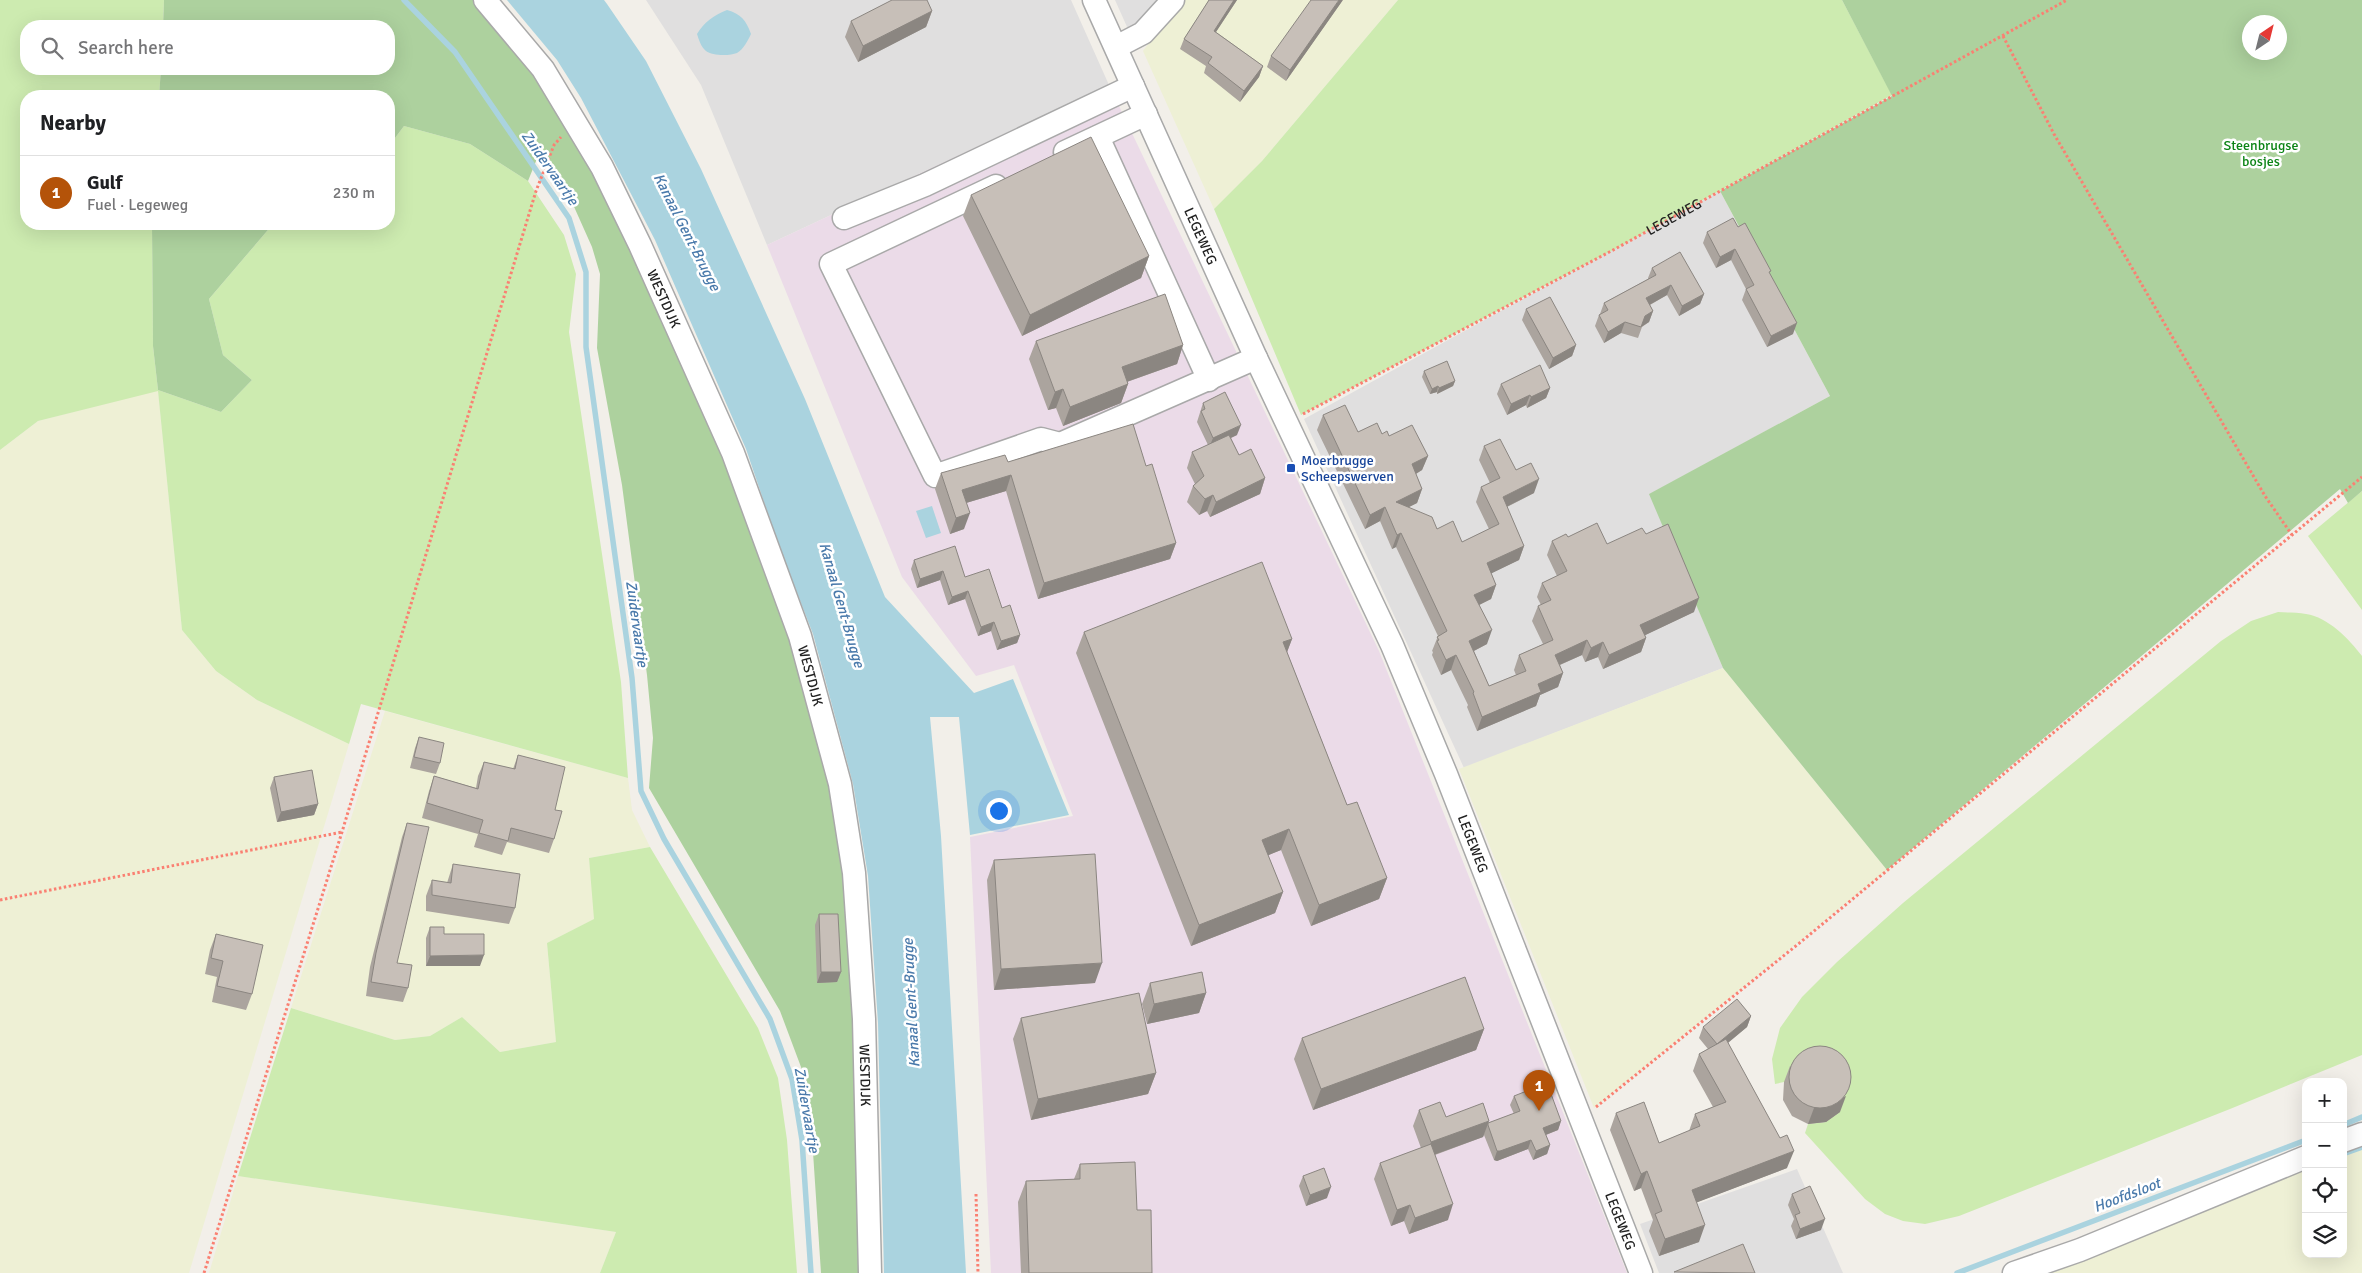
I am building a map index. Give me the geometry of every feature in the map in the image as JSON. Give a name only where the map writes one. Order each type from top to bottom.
[{"type":"street","name":"WESTDIJK","points":[[485,0],[543,69],[602,167],[640,245],[733,453],[800,636],[840,784],[854,873],[864,1019],[870,1273]]},
{"type":"street","name":"LEGEWEG","points":[[1094,0],[1256,358],[1392,644],[1446,774],[1641,1273]]},
{"type":"street","points":[[1116,47],[1143,33],[1173,0]]},
{"type":"street","points":[[844,218],[925,185],[1133,86]]},
{"type":"street","points":[[1045,162],[1146,114]]},
{"type":"street","points":[[1098,137],[1209,380]]},
{"type":"street","points":[[1018,175],[831,264],[934,476],[1041,439],[1060,444],[1256,358]]},
{"type":"street","points":[[2347,1140],[2362,1134]]},
{"type":"street","points":[[2014,1273],[2080,1250],[2302,1159]]},
{"type":"path","name":"LEGEWEG","points":[[1287,423],[1615,249],[2067,0]]},
{"type":"path","points":[[2003,36],[2060,142],[2265,496],[2292,535]]},
{"type":"path","points":[[204,1273],[342,832],[536,191],[554,145],[575,122]]},
{"type":"path","points":[[1582,1118],[1802,941],[2362,477]]},
{"type":"path","points":[[0,900],[342,832]]},
{"type":"path","points":[[976,1194],[978,1273]]},
{"type":"shaded area","points":[[646,0],[1071,0],[1109,85],[767,245],[701,85]]},
{"type":"shaded area","points":[[1115,0],[1162,0],[1146,22],[1128,29]]},
{"type":"shaded area","points":[[1109,85],[1379,651],[1627,1273],[991,1273],[970,837],[1073,816],[1014,665],[976,676],[902,577],[767,245]]},
{"type":"shaded area","points":[[1720,191],[1830,396],[1650,494],[1723,668],[1464,768],[1304,419]]},
{"type":"shaded area","points":[[1797,1169],[1843,1273],[1659,1273],[1640,1224]]},
{"type":"green space","points":[[0,0],[164,0],[163,20],[20,20],[20,75],[161,75],[159,90],[20,90],[20,230],[152,230],[153,346],[158,390],[221,412],[252,380],[223,355],[209,299],[268,230],[395,230],[395,138],[404,126],[470,144],[528,181],[564,235],[576,274],[569,332],[621,682],[628,778],[361,704],[349,744],[257,700],[216,671],[182,630],[158,391],[38,421],[0,450]]},
{"type":"green space","points":[[164,0],[478,0],[515,43],[594,171],[726,457],[792,641],[831,788],[846,878],[852,972],[862,1273],[821,1273],[812,1137],[804,1075],[780,1011],[649,788],[653,738],[647,675],[622,485],[597,348],[600,274],[592,247],[571,200],[538,156],[528,181],[470,144],[404,126],[395,138],[395,90],[159,90],[161,75],[395,75],[395,20],[163,20]]},
{"type":"green space","points":[[1180,0],[1398,0],[1262,161],[1214,209],[1143,51]]},
{"type":"green space","points":[[1398,0],[1842,0],[1892,95],[1615,249],[1301,415],[1214,209],[1262,161]]},
{"type":"green space","name":"Steenbrugse bosjes","points":[[1842,0],[2362,0],[2362,491],[2348,503],[2340,489],[1887,870],[1723,668],[1649,494],[1830,396],[1720,191],[1892,96]]},
{"type":"green space","points":[[152,230],[268,230],[209,299],[223,355],[252,380],[221,412],[158,390],[153,346]]},
{"type":"green space","points":[[158,390],[182,630],[216,671],[257,700],[349,744],[189,1273],[0,1273],[0,450],[38,421]]},
{"type":"green space","points":[[2362,491],[2362,610],[2308,536]]},
{"type":"green space","points":[[2278,612],[2303,613],[2314,616],[2330,624],[2362,656],[2362,1055],[1959,1216],[1925,1224],[1903,1221],[1885,1214],[1865,1199],[1805,1133],[1808,1124],[1826,1122],[1784,1082],[1775,1084],[1772,1059],[1780,1028],[1802,997],[1837,962],[1903,903],[2221,641],[2251,621]]},
{"type":"green space","points":[[1723,668],[1887,870],[1594,1108],[1459,769]]},
{"type":"green space","points":[[385,711],[628,778],[632,810],[650,847],[589,858],[595,919],[547,943],[556,1042],[500,1052],[462,1017],[430,1036],[395,1040],[291,1008]]},
{"type":"green space","points":[[650,847],[758,1028],[778,1078],[787,1140],[797,1273],[600,1273],[616,1232],[238,1176],[291,1008],[395,1040],[430,1036],[462,1017],[500,1052],[556,1042],[547,943],[594,919],[589,858]]},
{"type":"green space","points":[[2362,1134],[2362,1273],[2014,1273],[2302,1159],[2302,1258],[2347,1258],[2347,1140]]},
{"type":"green space","points":[[238,1176],[616,1232],[600,1273],[209,1273]]},
{"type":"water","name":"Kanaal Gent-Brugge","points":[[507,0],[604,0],[607,4],[646,61],[701,169],[805,399],[885,597],[974,693],[1013,679],[1069,815],[970,835],[959,717],[930,717],[941,836],[966,1273],[884,1273],[878,1023],[868,876],[853,784],[813,634],[780,549],[746,449],[655,240],[581,98],[557,60]]},
{"type":"water","points":[[727,10],[736,13],[742,18],[751,34],[744,47],[737,53],[721,55],[709,53],[703,48],[697,34],[710,19]]},
{"type":"water","points":[[932,506],[941,533],[926,538],[916,511]]},
{"type":"building","points":[[892,0],[927,0],[932,11],[863,46],[851,21]]},
{"type":"building","points":[[1209,0],[1234,0],[1214,31],[1263,66],[1244,91],[1208,63],[1212,57],[1184,39]]},
{"type":"building","points":[[1311,0],[1339,0],[1290,70],[1271,56]]},
{"type":"building","points":[[1091,137],[1149,256],[1030,315],[971,195]]},
{"type":"building","points":[[1733,218],[1738,227],[1745,223],[1797,323],[1771,336],[1746,289],[1754,285],[1735,249],[1720,257],[1707,232]]},
{"type":"building","points":[[1680,252],[1704,294],[1682,306],[1671,285],[1646,298],[1653,311],[1645,316],[1641,327],[1625,322],[1608,332],[1599,315],[1608,310],[1604,303],[1656,275],[1652,268]]},
{"type":"building","points":[[1165,294],[1183,345],[1122,367],[1128,384],[1070,407],[1063,389],[1055,392],[1036,341]]},
{"type":"building","points":[[1550,297],[1576,345],[1553,358],[1526,309]]},
{"type":"building","points":[[1447,361],[1455,381],[1432,389],[1424,371]]},
{"type":"building","points":[[1540,365],[1550,388],[1511,404],[1501,384]]},
{"type":"building","points":[[1225,392],[1241,425],[1213,438],[1201,411],[1205,409],[1203,403]]},
{"type":"building","points":[[1345,405],[1358,432],[1377,423],[1382,434],[1387,431],[1389,436],[1412,425],[1428,456],[1412,464],[1422,489],[1396,502],[1432,517],[1437,529],[1453,521],[1462,542],[1499,524],[1481,487],[1500,478],[1484,446],[1500,439],[1516,470],[1531,463],[1539,479],[1503,497],[1524,546],[1487,563],[1496,585],[1474,595],[1492,630],[1469,641],[1489,686],[1526,671],[1519,655],[1553,640],[1538,606],[1551,600],[1542,583],[1567,571],[1552,541],[1566,534],[1568,537],[1597,523],[1607,544],[1642,528],[1646,534],[1668,524],[1699,598],[1640,625],[1646,638],[1609,655],[1603,642],[1591,648],[1587,640],[1555,655],[1563,673],[1538,684],[1541,692],[1482,717],[1474,692],[1456,655],[1446,660],[1437,641],[1439,640],[1437,637],[1447,631],[1401,533],[1397,535],[1385,507],[1370,515],[1323,415]]},
{"type":"building","points":[[1133,424],[1146,466],[1152,464],[1176,543],[1044,583],[1011,475],[962,490],[970,513],[956,518],[941,473],[1005,455],[1008,462]]},
{"type":"building","points":[[1229,435],[1239,455],[1251,449],[1265,478],[1216,502],[1213,495],[1205,499],[1193,486],[1204,476],[1192,452]]},
{"type":"building","points":[[955,546],[965,577],[989,569],[1002,608],[1010,605],[1020,635],[1001,641],[994,622],[981,627],[968,591],[952,597],[943,571],[920,579],[914,560]]},
{"type":"building","points":[[1262,562],[1292,639],[1283,642],[1347,805],[1357,802],[1387,878],[1319,905],[1289,829],[1262,840],[1283,892],[1199,925],[1084,632]]},
{"type":"building","points":[[419,737],[444,743],[440,763],[414,757]]},
{"type":"building","points":[[518,755],[565,767],[555,810],[562,811],[554,839],[511,828],[508,841],[479,833],[483,820],[427,803],[434,776],[478,789],[484,762],[515,769]]},
{"type":"building","points":[[312,770],[318,804],[281,812],[274,777]]},
{"type":"building","points":[[407,823],[429,827],[397,963],[412,965],[408,988],[371,982],[376,953]]},
{"type":"building","points":[[1095,854],[1102,963],[1001,969],[994,860]]},
{"type":"building","points":[[453,864],[520,874],[515,908],[432,895],[432,880],[451,883]]},
{"type":"building","points":[[819,914],[838,914],[841,972],[821,972]]},
{"type":"building","points":[[430,927],[444,927],[444,934],[484,934],[484,955],[430,956]]},
{"type":"building","points":[[216,934],[263,945],[252,994],[217,986],[223,961],[211,958]]},
{"type":"building","points":[[1202,972],[1206,993],[1154,1004],[1150,983]]},
{"type":"building","points":[[1465,977],[1484,1029],[1321,1089],[1302,1038]]},
{"type":"building","points":[[1139,993],[1156,1073],[1038,1099],[1021,1018]]},
{"type":"building","points":[[1737,999],[1751,1016],[1717,1044],[1703,1027]]},
{"type":"building","points":[[1726,1039],[1780,1138],[1787,1135],[1794,1151],[1692,1190],[1705,1225],[1665,1239],[1655,1214],[1662,1211],[1647,1171],[1641,1174],[1616,1113],[1644,1102],[1659,1143],[1700,1126],[1695,1114],[1726,1102],[1699,1054]]},
{"type":"building","points":[[1820,1046],[1832,1048],[1842,1055],[1849,1065],[1851,1077],[1849,1089],[1842,1099],[1832,1106],[1820,1108],[1808,1106],[1798,1099],[1791,1089],[1789,1077],[1791,1065],[1798,1055],[1808,1048]]},
{"type":"building","points":[[1547,1083],[1561,1121],[1543,1128],[1550,1145],[1536,1151],[1531,1140],[1497,1151],[1488,1123],[1520,1111],[1514,1096]]},
{"type":"building","points":[[1440,1102],[1446,1117],[1483,1103],[1489,1121],[1431,1142],[1419,1110]]},
{"type":"building","points":[[1431,1144],[1453,1204],[1415,1218],[1410,1205],[1397,1210],[1380,1163]]},
{"type":"building","points":[[1135,1162],[1137,1210],[1151,1210],[1152,1273],[1029,1273],[1026,1181],[1080,1179],[1080,1164]]},
{"type":"building","points":[[1324,1168],[1331,1187],[1310,1195],[1303,1176]]},
{"type":"building","points":[[1810,1186],[1825,1219],[1800,1229],[1795,1215],[1800,1213],[1792,1194]]},
{"type":"building","points":[[1743,1244],[1755,1273],[1674,1272]]},
{"type":"waterway","name":"Zuidervaartje","points":[[404,0],[455,52],[569,218],[586,272],[586,347],[632,678],[641,791],[664,839],[770,1019],[792,1079],[802,1140],[811,1273]]},
{"type":"waterway","name":"Hoofdsloot","points":[[2347,1123],[2362,1117]]},
{"type":"waterway","name":"Hoofdsloot","points":[[1957,1273],[2302,1142]]},
{"type":"waterway","points":[[2347,1153],[2362,1147]]},
{"type":"place","name":"Moerbrugge Scheepswerven","points":[[1291,468]]},
{"type":"place","name":"Gulf","points":[[1539,1111]]}]
